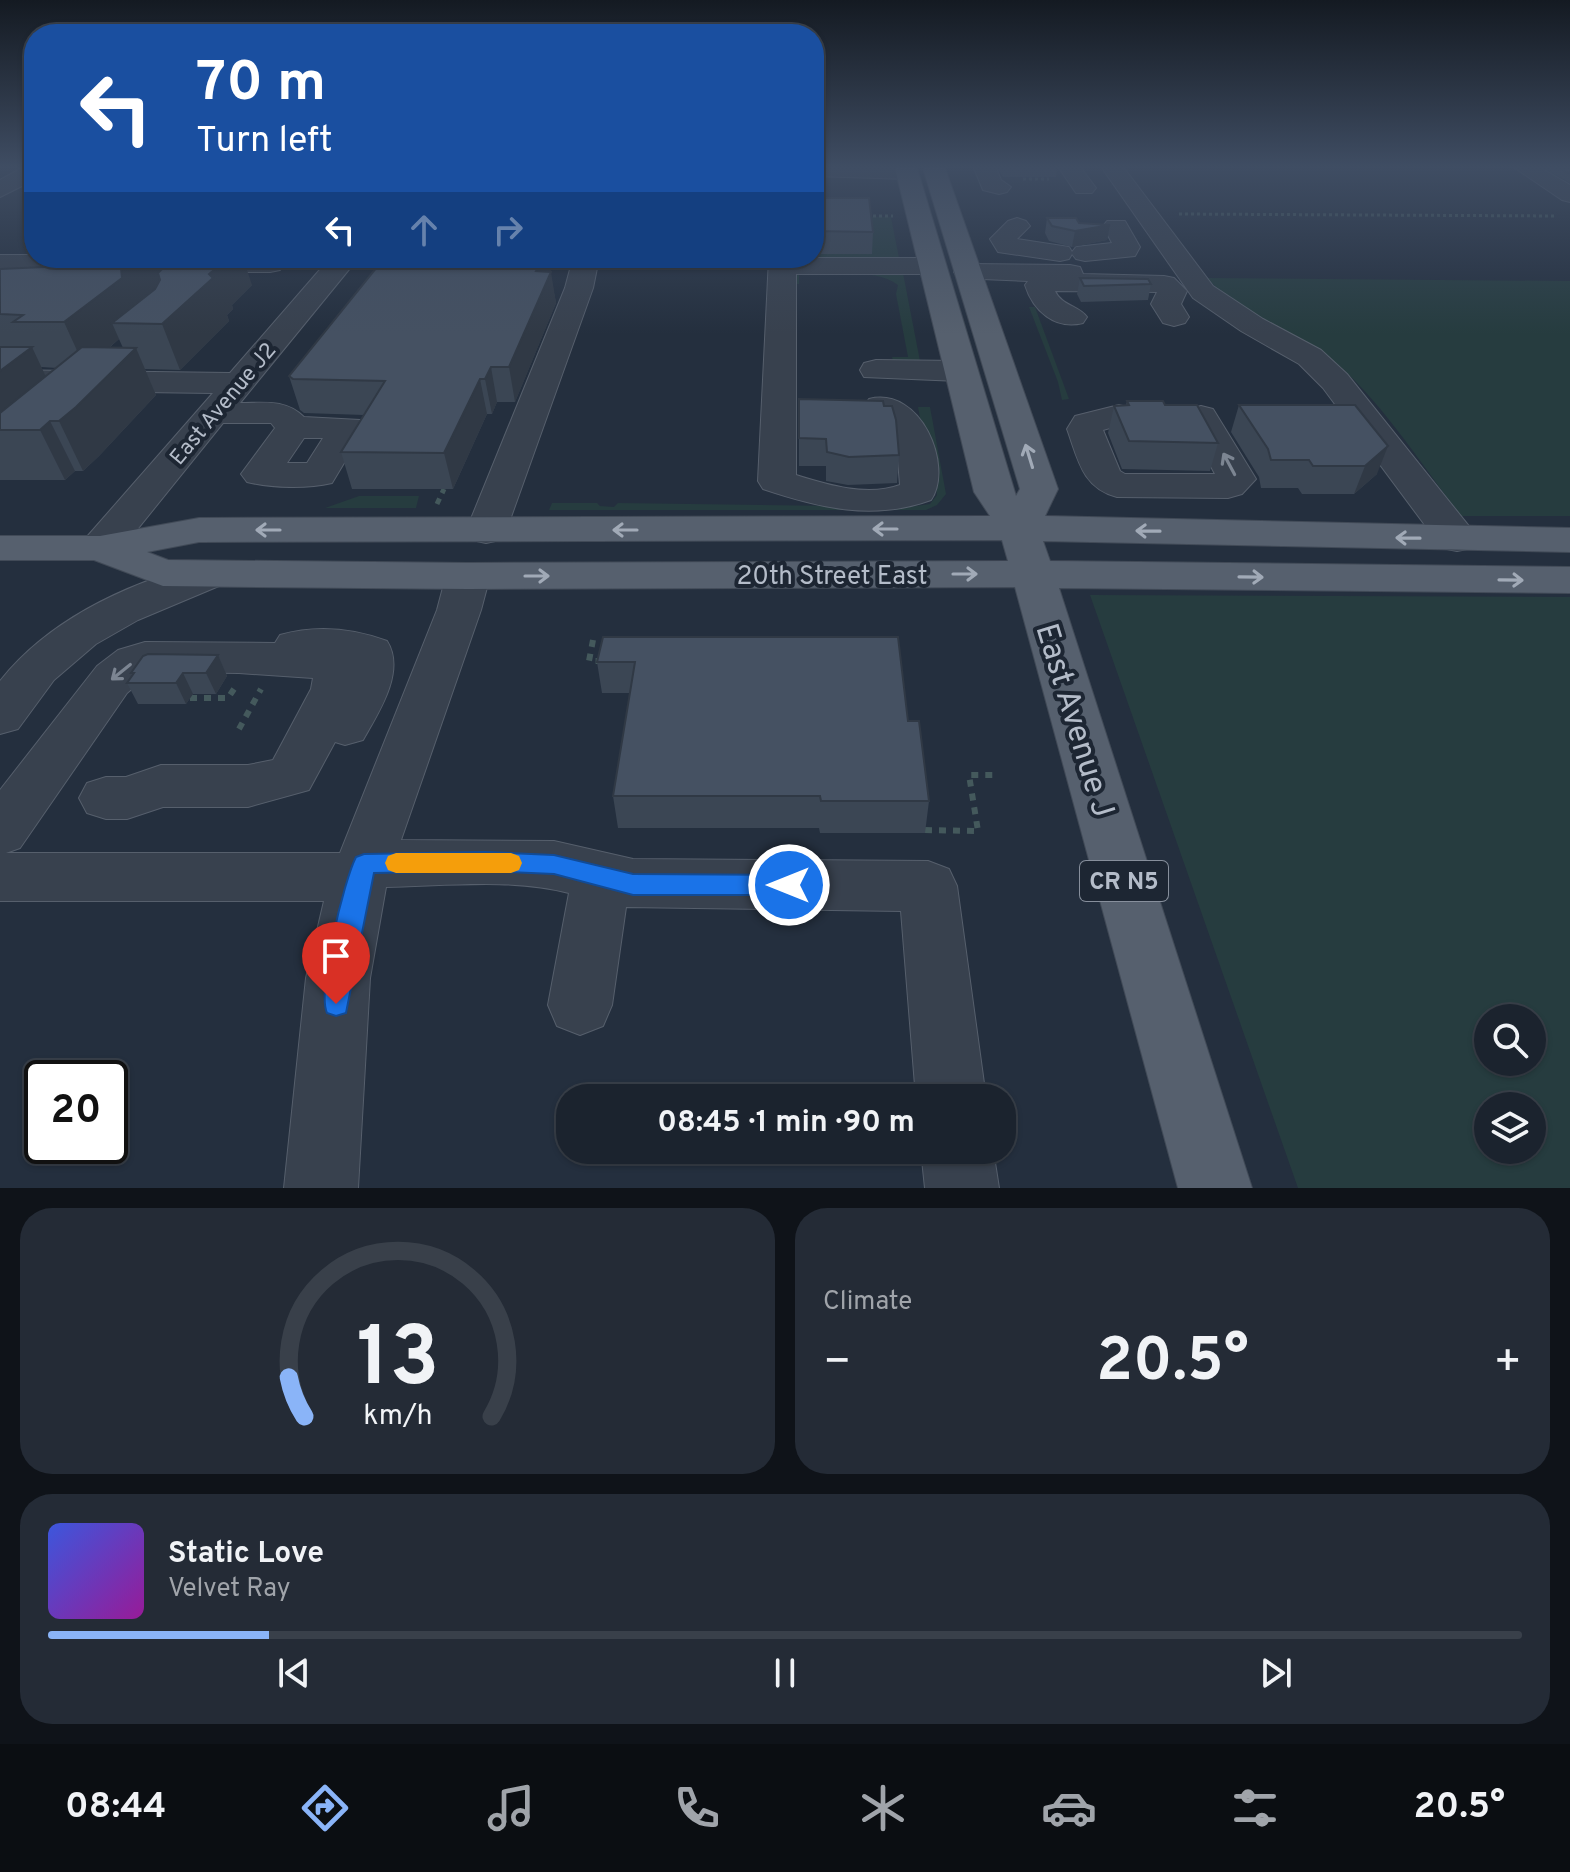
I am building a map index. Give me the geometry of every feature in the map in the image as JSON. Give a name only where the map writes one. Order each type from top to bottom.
[{"type":"main road","name":"East Avenue J","points":[[924,223],[931,266],[993,492],[1026,551],[1215,1188]]},
{"type":"main road","points":[[944,223],[965,264],[1039,489],[1026,551]]},
{"type":"main road","points":[[931,266],[941,268],[956,281],[975,333],[999,361]]},
{"type":"main road","name":"20th Street East","points":[[0,548],[100,548],[199,530],[477,554]]},
{"type":"main road","name":"20th Street East","points":[[100,548],[163,573],[226,574],[477,554],[1026,551],[1457,539],[1570,540]]},
{"type":"main road","name":"20th Street East","points":[[1026,551],[1570,580]]},
{"type":"street","points":[[1152,223],[1203,292],[1252,325],[1310,357],[1335,381],[1457,539]]},
{"type":"street","points":[[1017,226],[1003,239],[1007,246],[1026,251],[1080,253],[1126,250],[1116,226]]},
{"type":"street","points":[[824,263],[931,266]]},
{"type":"street","points":[[965,264],[1182,267]]},
{"type":"street","name":"East Avenue J2","points":[[100,548],[335,268]]},
{"type":"street","points":[[378,283],[389,268]]},
{"type":"street","points":[[321,1188],[338,978],[362,871],[477,554],[579,288],[584,268]]},
{"type":"street","points":[[782,268],[777,481],[819,495],[845,498],[892,499],[917,492],[919,485],[908,422],[878,388],[959,371]]},
{"type":"street","points":[[1072,317],[1058,314],[1047,305],[1039,285],[1056,282],[1164,284],[1173,291],[1166,304],[1174,317]]},
{"type":"street","points":[[62,410],[127,353]]},
{"type":"street","points":[[0,380],[240,383]]},
{"type":"street","points":[[215,413],[280,413],[294,427]]},
{"type":"street","points":[[1119,415],[1087,423],[1085,429],[1104,477],[1117,485],[1228,486],[1237,479],[1201,416]]},
{"type":"street","points":[[0,716],[43,662],[86,629],[136,604],[226,574]]},
{"type":"street","points":[[0,832],[110,681],[125,666],[158,656],[254,676],[293,647],[351,645],[370,652],[366,680],[318,787],[304,800],[285,807],[143,807],[116,798]]},
{"type":"street","points":[[0,877],[362,871],[485,862],[554,865],[633,884],[928,886],[949,1084]]},
{"type":"street","points":[[580,1005],[601,877]]},
{"type":"street","points":[[959,1164],[962,1188]]},
{"type":"path","points":[[593,640],[589,661],[604,661]]},
{"type":"path","points":[[190,698],[228,698],[254,676]]},
{"type":"path","points":[[239,729],[254,676]]},
{"type":"path","points":[[925,830],[978,831],[969,775],[999,775]]},
{"type":"green space","points":[[859,223],[892,223],[899,258],[824,258],[824,247]]},
{"type":"green space","points":[[903,273],[920,361],[893,361],[892,357],[908,357],[896,294],[898,285],[888,279],[864,274],[799,275],[799,284],[793,284],[795,275]]},
{"type":"green space","points":[[1207,278],[1570,281],[1570,516],[1461,516],[1383,412],[1348,374],[1316,348],[1236,302]]},
{"type":"green space","points":[[1029,307],[1035,307],[1069,399],[1062,400]]},
{"type":"green space","points":[[918,407],[930,407],[946,494],[937,505],[926,510],[549,510],[552,503],[597,503],[614,507],[618,503],[909,507],[930,504],[937,495]]},
{"type":"green space","points":[[359,496],[419,496],[416,508],[325,508]]},
{"type":"green space","points":[[1090,595],[1570,597],[1570,1188],[1298,1188]]},
{"type":"building","points":[[824,223],[872,223],[873,232],[824,231]]},
{"type":"building","points":[[1050,223],[1110,225],[1075,231]]},
{"type":"building","points":[[121,268],[122,278],[64,322],[13,322],[23,315],[0,314],[0,269]]},
{"type":"building","points":[[163,268],[216,268],[209,274],[213,278],[162,324],[112,323],[155,289],[160,280],[158,273]]},
{"type":"building","points":[[376,268],[538,268],[536,271],[551,272],[509,367],[491,367],[485,379],[480,379],[444,453],[341,452],[385,381],[293,379],[289,376]]},
{"type":"building","points":[[1080,278],[1148,279],[1151,284],[1084,286]]},
{"type":"building","points":[[0,347],[32,347],[0,371]]},
{"type":"building","points":[[82,347],[136,348],[59,421],[50,421],[40,430],[0,430],[0,413]]},
{"type":"building","points":[[799,399],[883,401],[884,406],[892,406],[899,455],[849,457],[827,452],[826,439],[799,438]]},
{"type":"building","points":[[1127,401],[1197,405],[1218,443],[1129,441],[1114,406],[1129,405]]},
{"type":"building","points":[[1239,405],[1355,405],[1388,446],[1365,466],[1313,466],[1309,460],[1271,460],[1268,449]]},
{"type":"building","points":[[603,637],[898,637],[908,721],[919,721],[929,801],[821,801],[820,796],[613,796],[635,662],[597,662]]},
{"type":"building","points":[[218,655],[206,673],[183,673],[176,683],[127,683],[143,656]]},
{"type":"slow traffic","points":[[396,863],[511,863]]},
{"type":"route","points":[[336,1004],[338,978],[364,864],[485,862],[554,865],[633,884],[789,885]]}]
